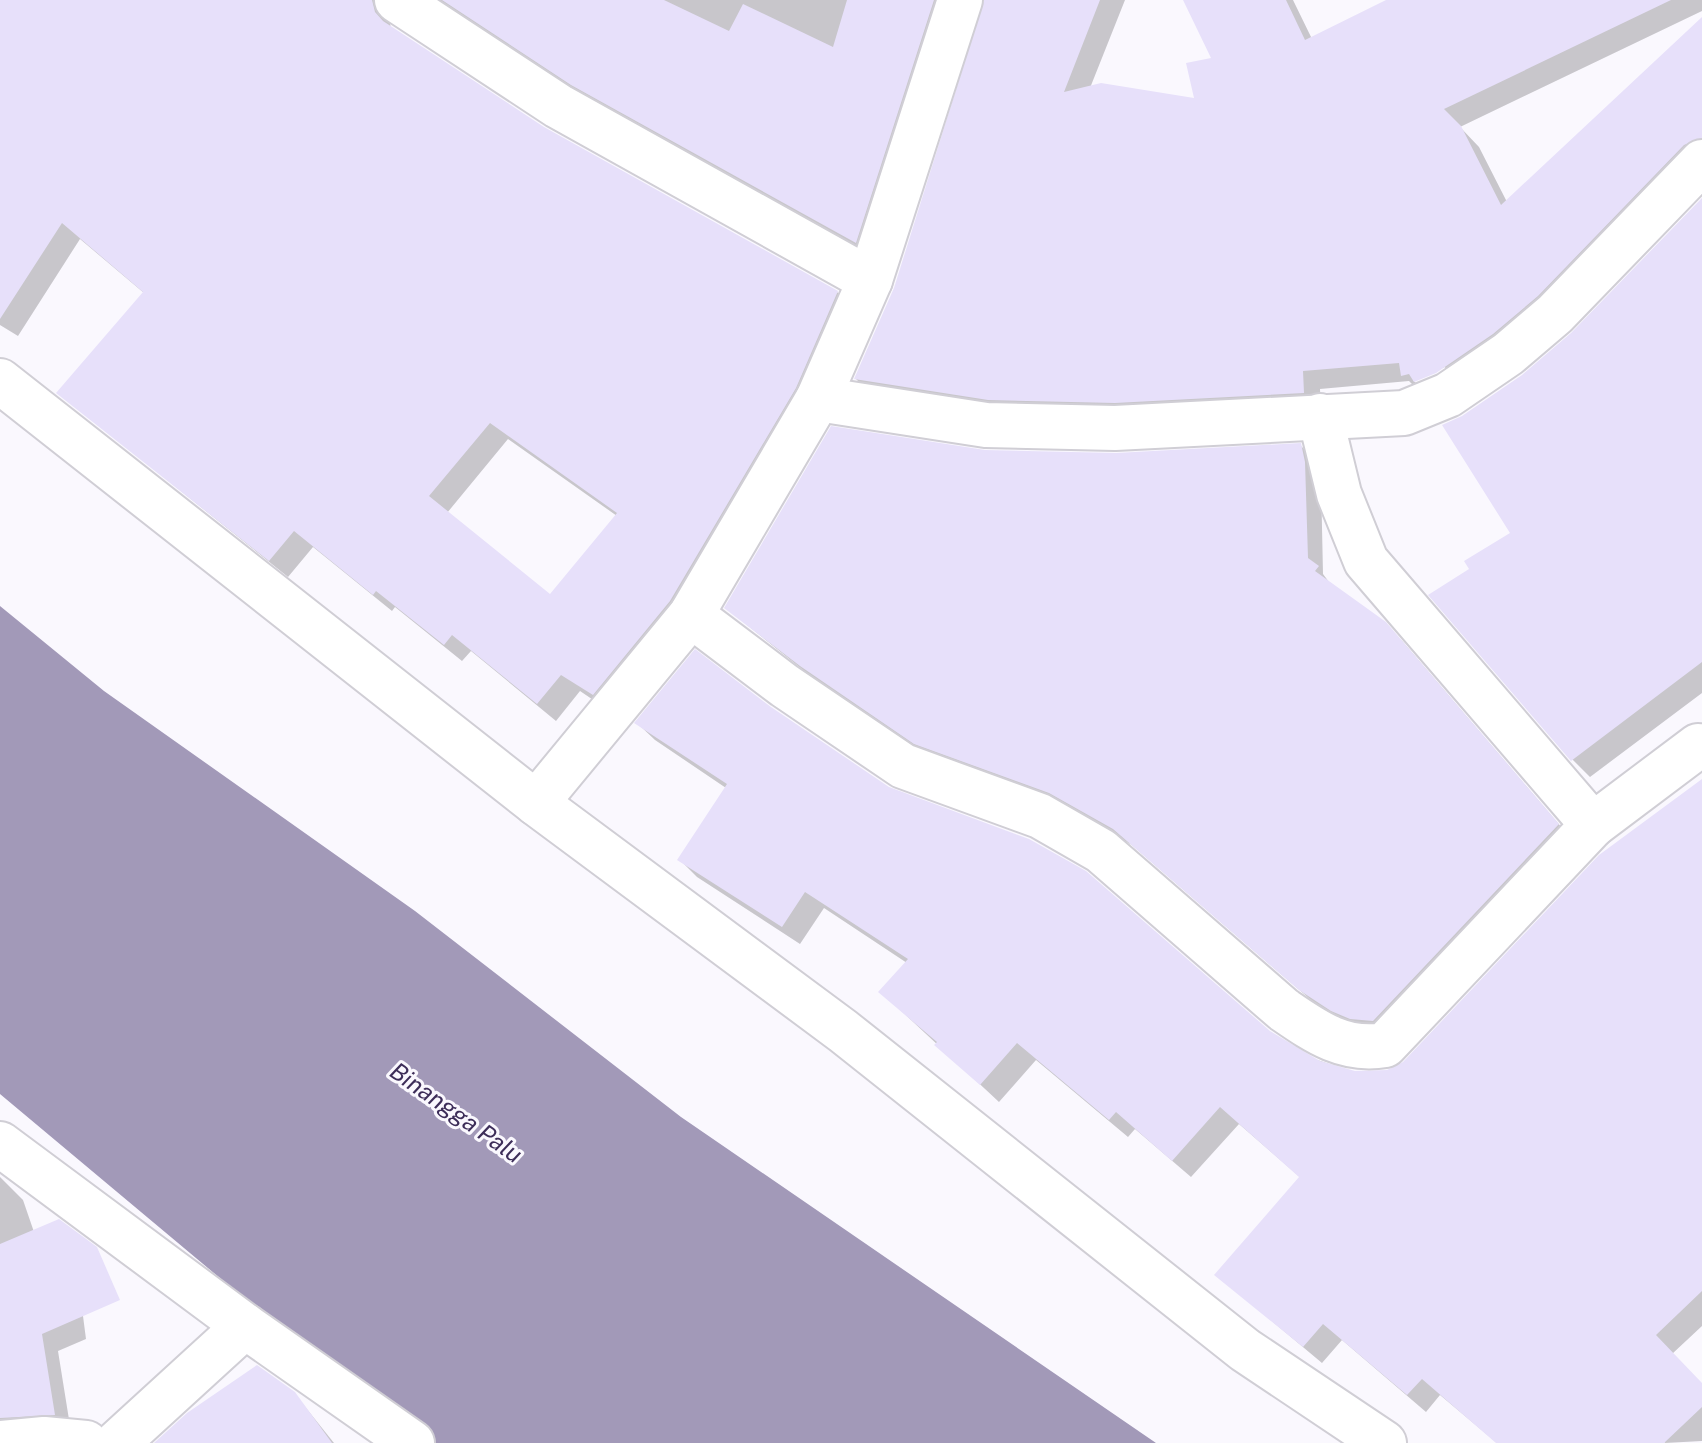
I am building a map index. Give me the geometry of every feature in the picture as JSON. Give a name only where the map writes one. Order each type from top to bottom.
[{"type":"street","points":[[397,0],[558,106],[870,280]]},
{"type":"street","points":[[536,803],[691,615],[818,399],[870,280],[960,0]]},
{"type":"street","points":[[818,399],[986,425],[1115,428],[1404,413],[1448,395],[1508,354],[1555,314],[1702,162]]},
{"type":"street","points":[[0,381],[536,803],[843,1031],[1245,1350],[1384,1443]]},
{"type":"street","points":[[1320,416],[1339,494],[1366,561],[1593,825]]},
{"type":"street","points":[[691,615],[785,686],[903,766],[1040,816],[1101,851],[1284,1010],[1316,1033],[1342,1044],[1365,1048],[1385,1045],[1593,825],[1701,747]]},
{"type":"street","points":[[0,1144],[245,1326],[412,1443]]},
{"type":"street","points":[[117,1443],[245,1326]]},
{"type":"street","points":[[1,1443],[44,1439],[86,1443]]},
{"type":"water","name":"Binangga Palu","points":[[0,606],[104,691],[415,911],[681,1117],[1156,1443],[417,1443],[0,1094]]},
{"type":"building","points":[[0,0],[372,0],[375,12],[383,21],[544,127],[838,291],[796,388],[670,601],[593,695],[561,675],[537,704],[452,635],[444,645],[376,591],[373,595],[294,531],[269,561],[56,393],[143,292],[62,223],[0,319]],"holes":[[[490,423],[617,513],[550,594],[429,496]]]},
{"type":"building","points":[[442,0],[664,0],[729,31],[743,4],[833,47],[847,0],[934,0],[856,243],[571,85]]},
{"type":"building","points":[[984,0],[1100,0],[1064,92],[1101,83],[1194,98],[1186,63],[1211,58],[1183,0],[1286,0],[1305,40],[1386,0],[1671,0],[1444,109],[1461,126],[1501,205],[1702,17],[1702,138],[1684,145],[1538,296],[1493,334],[1436,373],[1414,382],[1409,374],[1401,376],[1399,363],[1303,371],[1304,393],[1115,403],[988,400],[854,379],[894,288]]},
{"type":"building","points":[[1702,198],[1702,662],[1571,761],[1428,595],[1469,569],[1464,561],[1510,533],[1442,425],[1462,416],[1522,375],[1571,333]]},
{"type":"building","points":[[831,426],[985,450],[1116,453],[1301,443],[1305,462],[1308,558],[1319,566],[1315,571],[1386,622],[1559,824],[1373,1021],[1350,1019],[1331,1011],[1299,990],[1113,829],[1049,793],[914,744],[800,666],[724,608]]},
{"type":"building","points":[[695,649],[771,707],[889,787],[1029,839],[1086,871],[1270,1031],[1320,1061],[1355,1071],[1387,1070],[1403,1062],[1599,855],[1702,779],[1702,1291],[1656,1335],[1702,1383],[1702,1407],[1664,1443],[1496,1443],[1422,1379],[1407,1395],[1323,1324],[1303,1347],[1214,1275],[1299,1177],[1220,1107],[1172,1161],[1116,1112],[1109,1120],[1017,1043],[980,1085],[934,1045],[937,1042],[878,992],[908,959],[805,892],[782,927],[677,860],[727,784],[634,723]]},
{"type":"building","points":[[59,1219],[97,1247],[120,1300],[42,1334],[55,1415],[0,1418],[0,1244]]},
{"type":"building","points":[[257,1365],[295,1392],[332,1443],[154,1443],[187,1413]]}]
